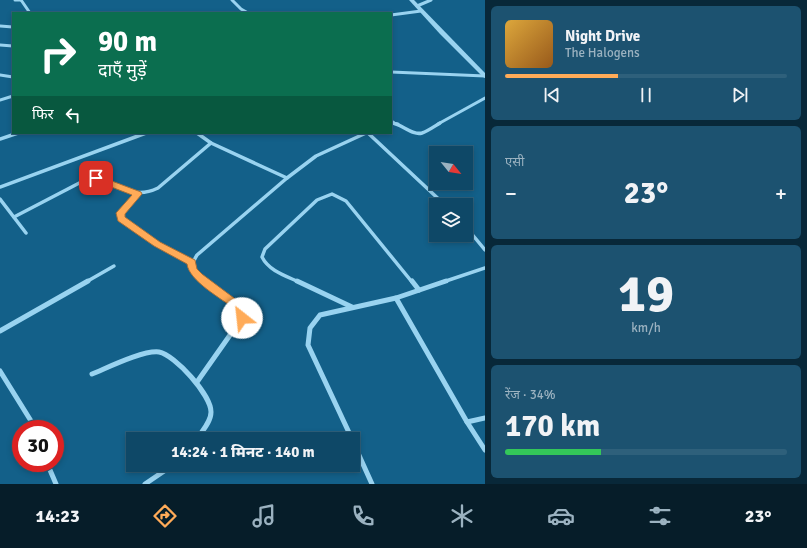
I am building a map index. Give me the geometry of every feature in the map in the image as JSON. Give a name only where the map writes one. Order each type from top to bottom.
[{"type":"street","points":[[15,0],[21,0],[29,12]]},
{"type":"street","points":[[232,0],[241,11]]},
{"type":"street","points":[[411,0],[485,76]]},
{"type":"street","points":[[392,15],[419,9],[431,0]]},
{"type":"street","points":[[0,26],[12,27]]},
{"type":"street","points":[[0,46],[12,46]]},
{"type":"street","points":[[392,72],[485,76]]},
{"type":"street","points":[[0,76],[12,77]]},
{"type":"street","points":[[0,100],[12,96]]},
{"type":"street","points":[[392,123],[396,122],[412,132],[422,133],[485,98]]},
{"type":"street","points":[[0,139],[15,134]]},
{"type":"street","points":[[0,187],[143,134]]},
{"type":"street","points":[[198,134],[211,143],[287,178]]},
{"type":"street","points":[[197,382],[242,318],[242,311],[239,306],[199,277],[193,270],[192,262],[197,255],[287,178],[325,151],[365,134]]},
{"type":"street","points":[[368,134],[437,198]]},
{"type":"street","points":[[14,217],[87,179],[96,178],[103,180],[138,194],[148,193],[158,188],[211,143]]},
{"type":"street","points":[[138,194],[121,213],[121,218],[157,244],[192,262]]},
{"type":"street","points":[[352,307],[274,270],[265,263],[262,257],[265,249],[317,200],[326,194],[337,195],[346,201],[419,290]]},
{"type":"street","points":[[0,199],[26,233]]},
{"type":"street","points":[[473,235],[485,250]]},
{"type":"street","points":[[0,331],[114,266]]},
{"type":"street","points":[[349,432],[308,345],[308,332],[312,322],[320,316],[352,307],[396,298],[485,268]]},
{"type":"street","points":[[396,298],[467,422],[485,450]]},
{"type":"street","points":[[92,374],[148,353],[158,352],[168,356],[197,382],[208,399],[211,412],[201,432]]},
{"type":"street","points":[[0,371],[30,420]]},
{"type":"street","points":[[467,422],[485,418]]},
{"type":"street","points":[[360,457],[372,484]]},
{"type":"street","points":[[51,472],[56,484]]},
{"type":"street","points":[[145,484],[163,472]]},
{"type":"lane","points":[[392,120],[396,122]]},
{"type":"route","points":[[96,178],[138,194],[121,213],[121,218],[125,223],[157,244],[192,262],[193,270],[199,277],[239,306],[242,311],[242,318]]}]
